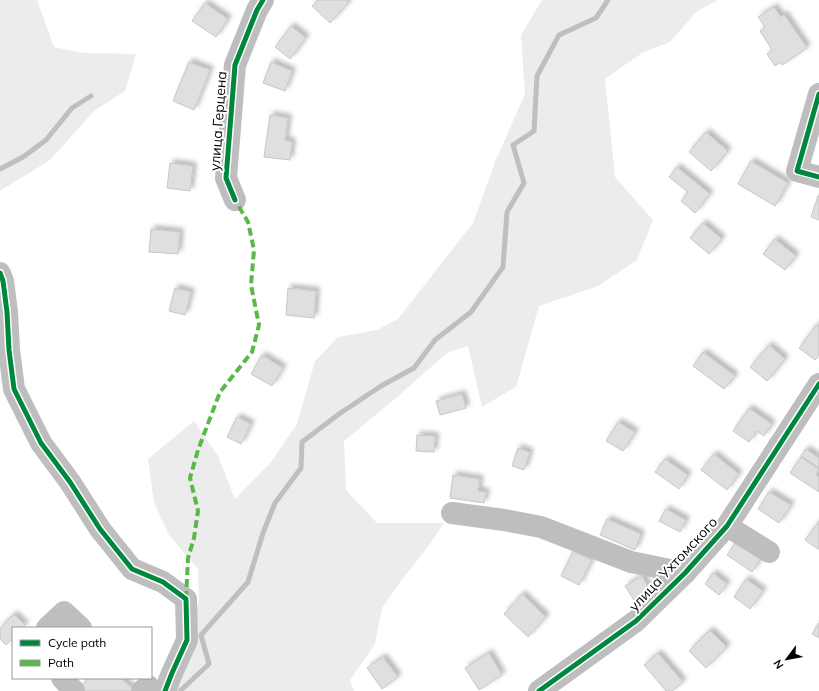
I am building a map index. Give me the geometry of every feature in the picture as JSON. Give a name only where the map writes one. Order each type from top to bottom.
[{"type":"street","name":"улица Герцена","points":[[235,200],[226,178],[235,64],[257,10],[263,0]]},
{"type":"street","points":[[819,94],[797,171],[819,177]]},
{"type":"street","points":[[0,273],[3,281],[7,312],[9,350],[14,389],[41,443],[70,482],[100,529],[132,569],[163,582],[186,599],[187,640],[172,673],[151,689]]},
{"type":"street","name":"улица Ухтомского","points":[[539,691],[636,622],[685,573],[727,526],[819,384]]},
{"type":"street","points":[[452,513],[541,527],[631,562],[685,573]]},
{"type":"street","points":[[727,526],[769,552]]},
{"type":"street","points":[[48,627],[64,612],[79,627]]},
{"type":"street","points":[[63,679],[74,691]]},
{"type":"shaded area","points":[[0,0],[37,0],[54,47],[83,53],[136,54],[125,91],[94,111],[50,160],[0,191]]},
{"type":"shaded area","points":[[542,0],[718,0],[696,12],[670,42],[642,53],[605,79],[615,177],[653,220],[637,260],[598,286],[539,306],[516,387],[482,407],[468,346],[447,353],[344,441],[346,490],[377,523],[444,523],[382,608],[375,644],[350,680],[354,691],[174,691],[184,661],[199,601],[198,569],[169,535],[154,503],[148,459],[194,421],[218,456],[235,499],[271,462],[297,424],[315,361],[338,337],[377,330],[398,319],[473,223],[495,162],[525,94],[521,35]]},
{"type":"building","points":[[318,0],[347,0],[349,2],[330,23],[312,6]]},
{"type":"building","points":[[205,3],[228,19],[216,37],[192,21]]},
{"type":"building","points":[[774,7],[781,17],[784,14],[807,48],[782,65],[781,62],[775,66],[767,54],[772,50],[760,31],[765,27],[758,17]]},
{"type":"building","points":[[291,26],[306,38],[290,59],[275,47]]},
{"type":"building","points":[[189,62],[210,70],[194,110],[173,101]]},
{"type":"building","points":[[271,62],[292,71],[285,91],[263,83]]},
{"type":"building","points":[[270,115],[288,118],[285,140],[292,142],[290,160],[264,157]]},
{"type":"building","points":[[706,132],[728,151],[711,171],[689,152]]},
{"type":"building","points":[[751,161],[788,183],[775,206],[738,184]]},
{"type":"building","points":[[170,163],[193,166],[190,191],[167,188]]},
{"type":"building","points":[[677,167],[710,194],[695,213],[681,201],[688,192],[669,177]]},
{"type":"building","points":[[819,196],[819,220],[811,217]]},
{"type":"building","points":[[703,223],[722,239],[709,254],[690,238]]},
{"type":"building","points":[[151,229],[180,232],[178,254],[149,252]]},
{"type":"building","points":[[775,239],[796,256],[785,270],[763,254]]},
{"type":"building","points":[[175,288],[191,292],[185,315],[169,311]]},
{"type":"building","points":[[288,288],[316,291],[314,318],[286,315]]},
{"type":"building","points":[[816,325],[819,327],[819,355],[815,360],[799,348]]},
{"type":"building","points":[[769,345],[785,359],[767,381],[750,367]]},
{"type":"building","points":[[703,352],[735,376],[724,389],[693,366]]},
{"type":"building","points":[[262,355],[283,368],[272,386],[251,374]]},
{"type":"building","points":[[462,394],[466,408],[440,415],[436,401]]},
{"type":"building","points":[[749,408],[772,424],[764,436],[757,431],[749,442],[733,431]]},
{"type":"building","points":[[237,417],[251,424],[241,444],[227,437]]},
{"type":"building","points":[[618,422],[635,432],[623,451],[606,441]]},
{"type":"building","points":[[417,435],[435,436],[434,452],[416,451]]},
{"type":"building","points":[[518,448],[530,452],[524,470],[512,466]]},
{"type":"building","points":[[806,449],[819,458],[819,468],[801,456]]},
{"type":"building","points":[[714,454],[739,474],[727,490],[701,470]]},
{"type":"building","points":[[801,457],[819,469],[816,475],[819,477],[819,492],[790,473]]},
{"type":"building","points":[[665,459],[688,475],[679,489],[655,472]]},
{"type":"building","points":[[453,475],[480,479],[478,491],[486,492],[484,503],[450,498]]},
{"type":"building","points":[[769,492],[791,505],[779,523],[758,509]]},
{"type":"building","points":[[666,509],[686,520],[680,532],[659,521]]},
{"type":"building","points":[[607,519],[641,534],[635,550],[600,535]]},
{"type":"building","points":[[819,521],[819,549],[818,549],[805,540]]},
{"type":"building","points":[[739,538],[763,555],[752,572],[727,555]]},
{"type":"building","points":[[573,551],[592,560],[579,585],[561,576]]},
{"type":"building","points":[[713,573],[727,584],[719,595],[705,584]]},
{"type":"building","points":[[642,576],[650,590],[634,600],[625,586]]},
{"type":"building","points":[[746,579],[763,591],[750,609],[734,597]]},
{"type":"building","points":[[522,594],[546,617],[528,637],[504,614]]},
{"type":"building","points":[[14,614],[25,625],[24,627],[12,627],[12,639],[6,645],[0,639],[0,628]]},
{"type":"building","points":[[819,623],[819,638],[812,634]]},
{"type":"building","points":[[710,630],[727,647],[706,668],[689,651]]},
{"type":"building","points":[[489,653],[502,675],[479,690],[465,668]]},
{"type":"building","points":[[658,653],[683,682],[672,691],[666,691],[644,665]]},
{"type":"building","points":[[383,657],[398,677],[382,689],[367,668]]},
{"type":"building","points":[[86,679],[122,679],[135,691],[81,691],[79,689],[87,680]]},
{"type":"waterway","points":[[180,691],[209,664],[201,635],[248,582],[263,533],[275,503],[301,468],[302,442],[339,414],[381,386],[414,368],[435,340],[471,312],[503,267],[507,212],[524,183],[513,145],[534,131],[537,76],[559,35],[596,18],[608,0]]},
{"type":"waterway","points":[[0,169],[23,157],[46,140],[72,108],[91,96]]},
{"type":"marked path","points":[[186,599],[188,558],[194,538],[198,511],[190,478],[198,450],[220,392],[252,352],[259,325],[251,285],[254,250],[248,222],[235,200]]},
{"type":"cycle path","points":[[235,200],[226,178],[235,65],[257,10],[263,0]]},
{"type":"cycle path","points":[[819,94],[797,171],[819,177]]},
{"type":"cycle path","points":[[0,273],[3,281],[7,312],[9,350],[14,389],[41,443],[70,482],[100,529],[132,569],[163,582],[186,599],[187,640],[165,691]]},
{"type":"cycle path","points":[[539,691],[636,621],[685,573],[727,526],[819,384]]}]
